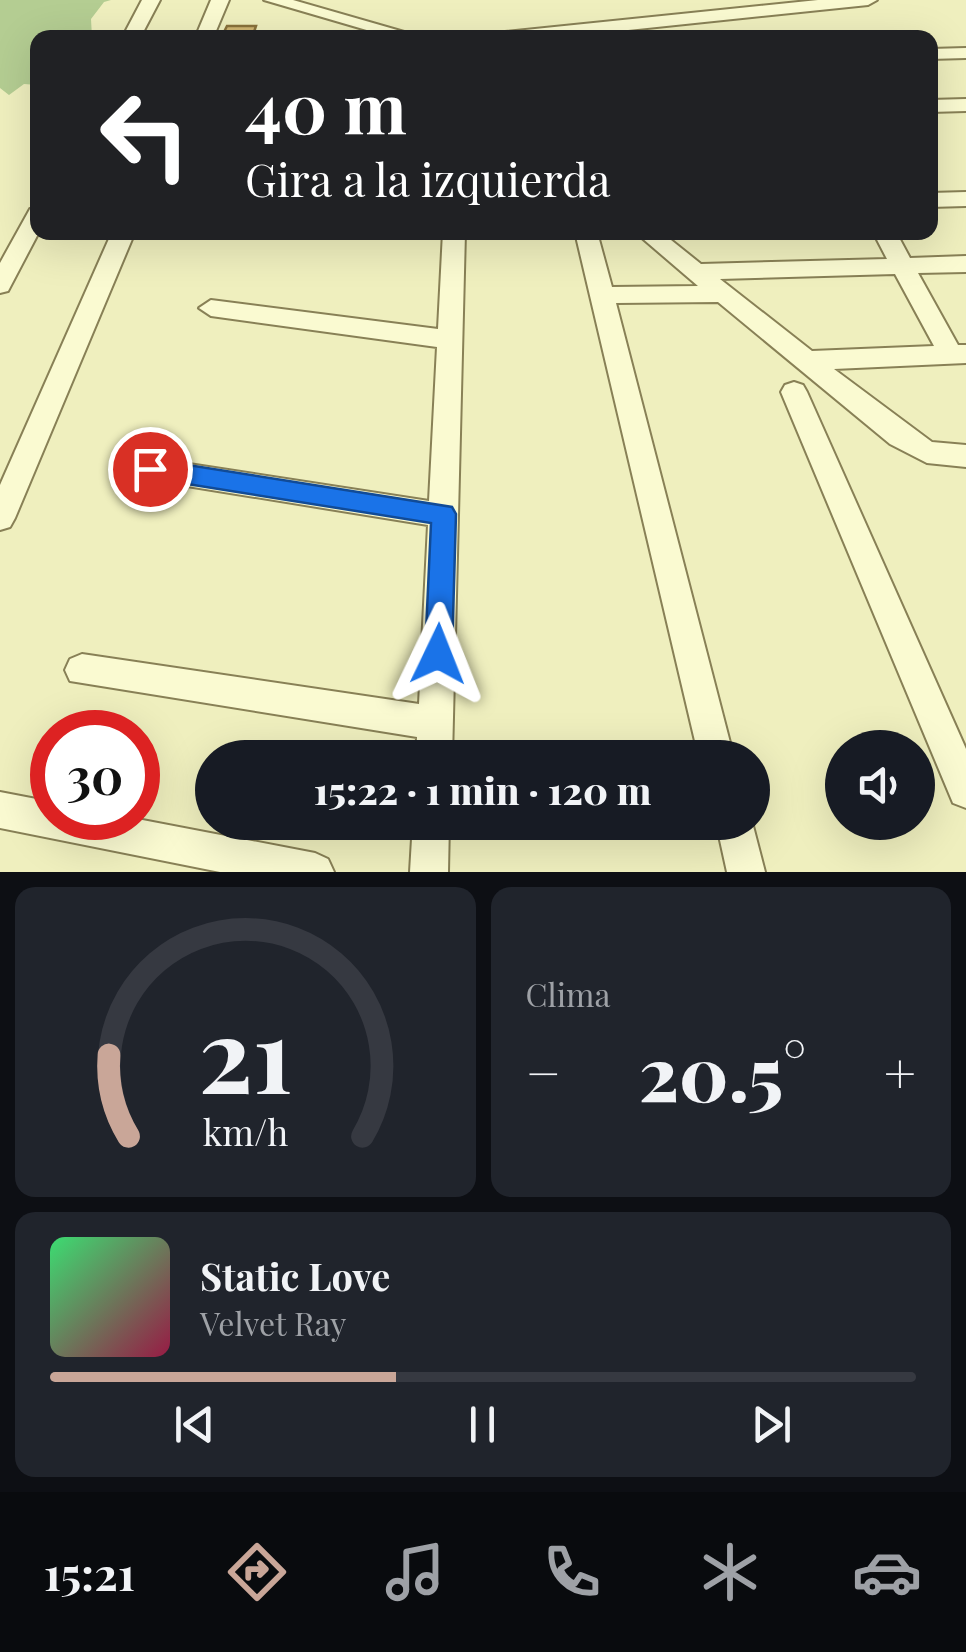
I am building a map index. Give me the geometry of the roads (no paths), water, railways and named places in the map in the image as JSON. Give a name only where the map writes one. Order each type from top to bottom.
[{"type":"street","points":[[135,30],[151,0]]},
{"type":"street","points":[[207,30],[220,0]]},
{"type":"street","points":[[272,0],[386,30]]},
{"type":"street","points":[[598,30],[766,17],[868,0]]},
{"type":"street","points":[[938,54],[966,53]]},
{"type":"street","points":[[938,106],[966,105]]},
{"type":"street","points":[[938,200],[966,199]]},
{"type":"street","points":[[0,285],[30,229]]},
{"type":"street","points":[[0,518],[121,240]]},
{"type":"street","points":[[435,740],[454,240]]},
{"type":"street","points":[[588,240],[713,740]]},
{"type":"street","points":[[655,240],[900,436],[926,452],[966,456]]},
{"type":"street","points":[[888,240],[959,354]]},
{"type":"street","points":[[692,272],[966,264]]},
{"type":"street","points":[[602,296],[719,294]]},
{"type":"street","points":[[210,308],[451,340]]},
{"type":"street","points":[[805,361],[959,354]]},
{"type":"street","points":[[794,392],[966,790]]},
{"type":"street","points":[[150,469],[444,514]]},
{"type":"street","points":[[82,670],[436,723]]},
{"type":"street","points":[[0,810],[316,872]]},
{"type":"street","points":[[429,872],[430,840]]},
{"type":"street","points":[[738,840],[746,872]]}]
